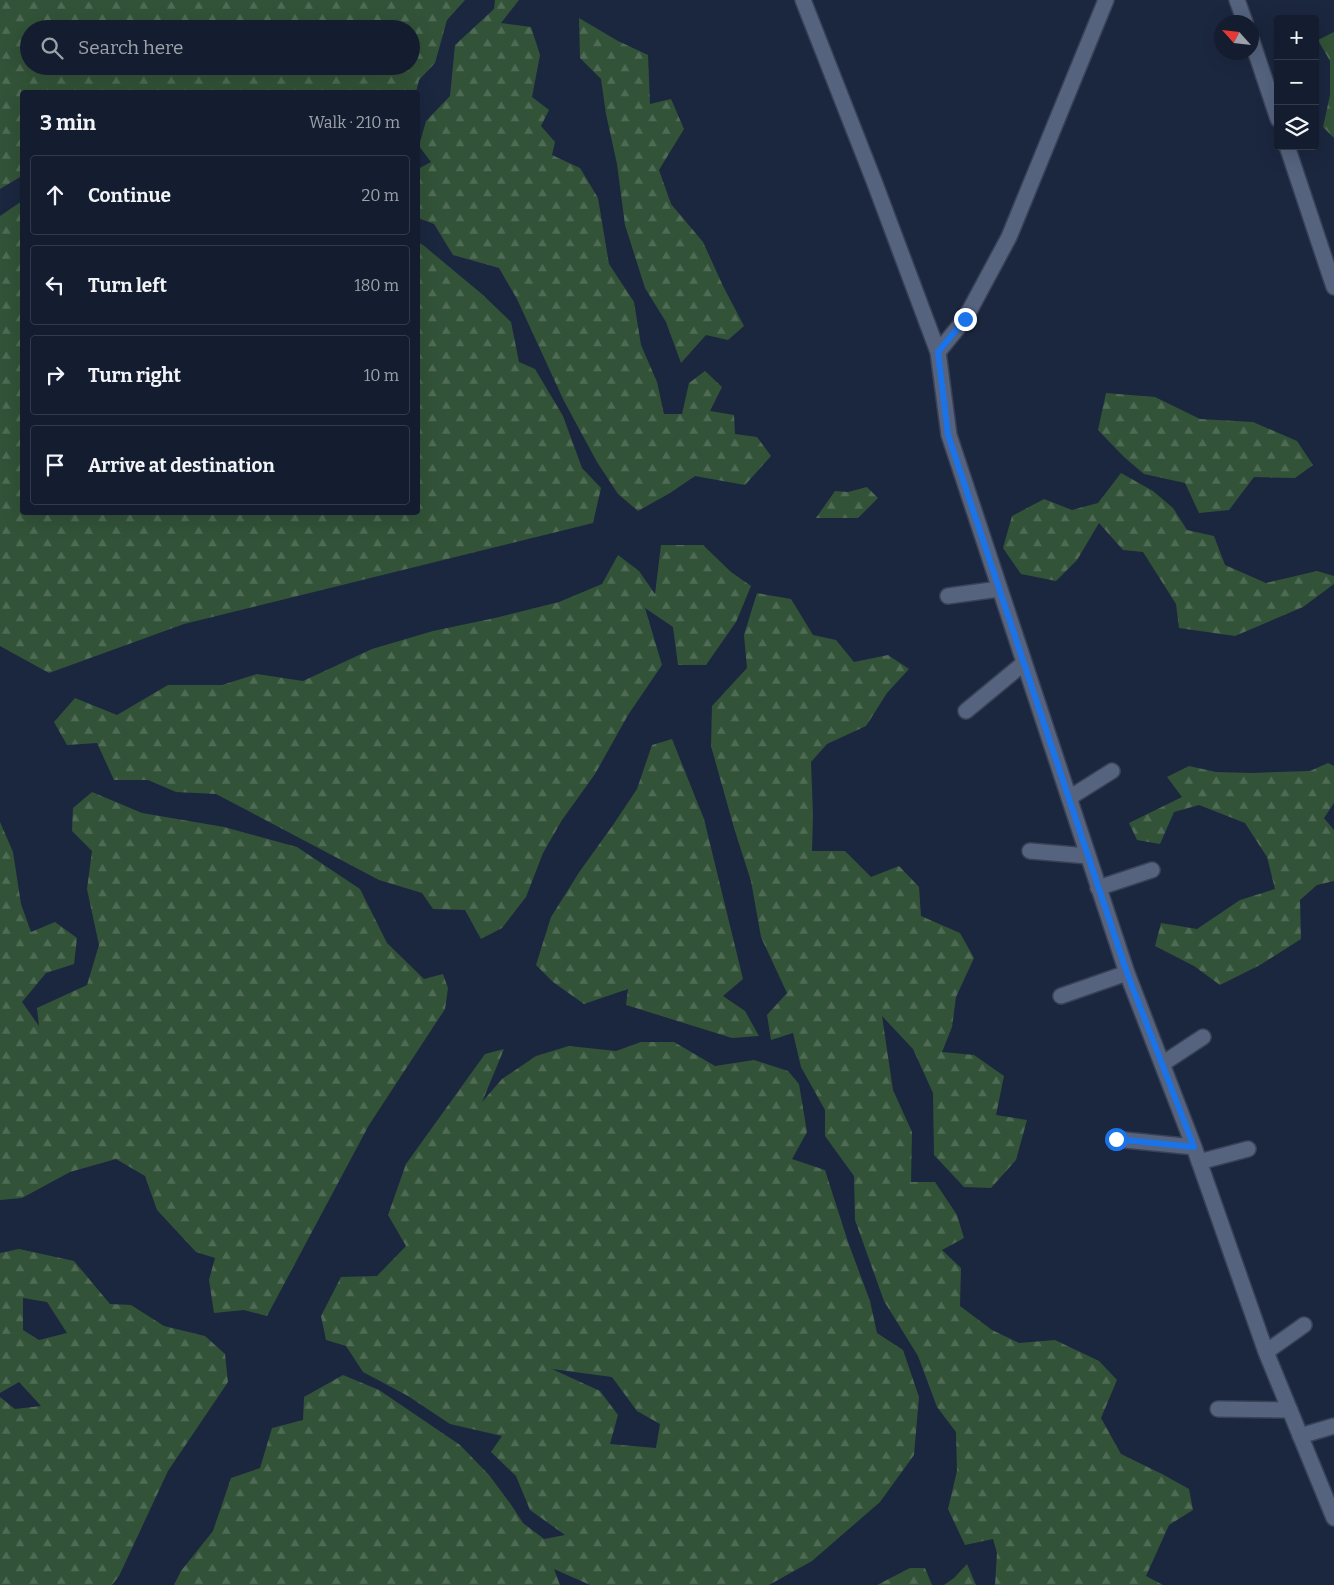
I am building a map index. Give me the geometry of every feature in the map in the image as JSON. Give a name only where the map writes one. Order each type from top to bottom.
[{"type":"lane","points":[[803,0],[938,352],[948,435],[1127,973],[1194,1147],[1266,1352],[1334,1518]]},
{"type":"lane","points":[[938,352],[965,319],[1009,237],[1106,0]]},
{"type":"lane","points":[[1237,0],[1242,15]]},
{"type":"lane","points":[[1258,60],[1274,107]]},
{"type":"lane","points":[[1288,150],[1334,287]]},
{"type":"lane","points":[[948,596],[999,589]]},
{"type":"lane","points":[[966,711],[1024,663]]},
{"type":"lane","points":[[1069,798],[1112,771]]},
{"type":"lane","points":[[1030,851],[1088,856]]},
{"type":"lane","points":[[1098,888],[1152,870]]},
{"type":"lane","points":[[1061,996],[1127,973]]},
{"type":"lane","points":[[1162,1064],[1203,1037]]},
{"type":"lane","points":[[1116,1139],[1194,1147]]},
{"type":"lane","points":[[1199,1162],[1248,1149]]},
{"type":"lane","points":[[1266,1352],[1304,1325]]},
{"type":"lane","points":[[1218,1409],[1290,1410]]},
{"type":"lane","points":[[1300,1436],[1334,1426]]},
{"type":"green space","points":[[0,0],[465,0],[447,20],[435,63],[419,80],[416,90],[20,90],[20,177],[0,189]]},
{"type":"green space","points":[[495,0],[519,0],[501,23],[531,27],[540,55],[532,97],[549,110],[541,126],[555,142],[552,155],[580,168],[598,198],[609,264],[634,302],[641,345],[657,382],[664,414],[682,414],[689,383],[705,371],[722,387],[710,411],[734,415],[735,434],[757,437],[771,456],[745,485],[695,476],[638,511],[618,494],[597,462],[564,401],[517,299],[499,268],[453,255],[434,224],[420,219],[420,168],[431,162],[420,147],[426,121],[450,96],[455,45],[494,9]]},
{"type":"green space","points":[[579,18],[618,41],[648,55],[650,104],[671,99],[684,129],[659,170],[671,204],[703,242],[744,326],[728,340],[706,335],[681,363],[666,322],[645,288],[625,225],[617,164],[606,114],[601,79],[580,58]]},
{"type":"green space","points":[[1334,32],[1334,138],[1323,127],[1330,95],[1330,61],[1319,40]]},
{"type":"green space","points":[[20,202],[20,515],[420,515],[420,243],[483,295],[511,322],[519,362],[535,369],[563,416],[582,468],[601,488],[593,523],[184,624],[49,673],[0,646],[0,216]]},
{"type":"green space","points":[[1106,393],[1155,397],[1200,419],[1253,422],[1297,441],[1313,465],[1295,478],[1254,477],[1229,510],[1199,513],[1185,483],[1144,474],[1124,457],[1098,430]]},
{"type":"green space","points":[[1121,473],[1153,491],[1173,508],[1187,530],[1214,536],[1225,565],[1266,583],[1317,571],[1334,576],[1334,584],[1303,607],[1235,636],[1179,628],[1176,604],[1143,552],[1123,550],[1099,523],[1077,560],[1056,581],[1021,574],[1003,548],[1012,516],[1044,499],[1072,510],[1098,503]]},
{"type":"green space","points":[[867,487],[878,498],[858,518],[816,518],[835,491],[848,492]]},
{"type":"green space","points":[[661,545],[703,545],[731,572],[751,586],[736,622],[706,665],[678,665],[673,627],[645,608],[662,665],[628,715],[595,774],[562,820],[543,853],[526,897],[502,928],[481,939],[465,910],[433,909],[422,893],[379,880],[216,794],[176,792],[148,780],[114,780],[97,743],[67,745],[54,722],[75,698],[117,715],[168,685],[222,685],[257,674],[303,681],[372,649],[433,631],[559,602],[602,584],[618,555],[639,571],[655,594]]},
{"type":"green space","points":[[757,593],[791,599],[813,635],[836,640],[854,662],[888,655],[909,669],[887,693],[866,726],[827,744],[811,762],[812,851],[845,851],[871,877],[899,866],[919,887],[921,916],[960,933],[974,958],[956,997],[952,1027],[942,1052],[974,1055],[1004,1076],[996,1115],[1027,1120],[1016,1160],[991,1188],[964,1187],[934,1155],[933,1093],[913,1049],[882,1016],[893,1090],[912,1132],[911,1182],[935,1182],[957,1215],[964,1238],[942,1250],[961,1268],[960,1306],[992,1330],[1019,1343],[1055,1340],[1099,1361],[1117,1380],[1101,1418],[1121,1454],[1189,1489],[1193,1510],[1169,1525],[1146,1576],[1163,1585],[995,1585],[997,1553],[993,1539],[965,1545],[948,1509],[957,1471],[956,1432],[937,1407],[918,1356],[884,1301],[855,1220],[854,1176],[825,1136],[825,1110],[801,1067],[793,1033],[771,1040],[767,1015],[787,993],[761,937],[751,881],[711,746],[712,706],[747,668],[744,635]]},
{"type":"green space","points":[[672,739],[704,819],[743,979],[723,996],[745,1011],[759,1036],[732,1038],[626,1005],[628,989],[584,1004],[553,982],[536,965],[551,917],[580,871],[637,789],[652,745]]},
{"type":"green space","points":[[1328,763],[1334,766],[1334,803],[1324,818],[1334,830],[1334,881],[1317,885],[1300,900],[1301,939],[1260,965],[1220,985],[1194,966],[1155,946],[1161,923],[1197,929],[1240,900],[1275,889],[1267,857],[1245,823],[1199,805],[1174,812],[1160,844],[1137,840],[1129,823],[1182,797],[1167,777],[1189,766],[1216,772],[1251,773],[1310,771]]},
{"type":"green space","points":[[92,792],[142,813],[224,827],[297,847],[360,889],[387,943],[424,979],[443,974],[448,988],[445,1009],[369,1125],[267,1316],[244,1310],[214,1313],[209,1280],[215,1258],[196,1252],[157,1210],[145,1176],[116,1159],[70,1172],[22,1198],[0,1200],[0,822],[13,852],[21,904],[31,932],[55,922],[77,938],[74,964],[46,973],[22,1002],[39,1026],[37,1008],[87,985],[99,945],[87,889],[92,851],[72,831],[73,808]]},
{"type":"green space","points":[[641,1042],[674,1042],[715,1066],[754,1060],[788,1071],[799,1084],[807,1132],[792,1159],[825,1170],[848,1242],[870,1301],[877,1333],[903,1350],[919,1397],[914,1455],[880,1502],[812,1561],[769,1585],[590,1585],[554,1569],[560,1585],[174,1585],[181,1571],[213,1531],[231,1478],[260,1468],[272,1428],[303,1420],[304,1397],[343,1375],[379,1390],[460,1445],[489,1475],[523,1523],[544,1539],[565,1535],[530,1510],[516,1476],[491,1452],[502,1436],[450,1424],[408,1396],[363,1372],[346,1346],[326,1340],[321,1316],[341,1277],[377,1276],[406,1246],[388,1215],[406,1164],[485,1054],[504,1049],[482,1102],[502,1079],[536,1056],[569,1046],[616,1051]],"holes":[[[552,1369],[612,1377],[637,1411],[660,1424],[656,1448],[610,1444],[618,1415],[600,1391]]]},
{"type":"green space","points":[[19,1249],[74,1261],[110,1304],[131,1305],[164,1326],[205,1336],[225,1354],[228,1382],[168,1471],[119,1576],[112,1585],[0,1585],[0,1397],[15,1409],[41,1406],[19,1382],[0,1393],[0,1253]],"holes":[[[23,1298],[47,1302],[67,1333],[39,1340],[23,1330]]]},
{"type":"green space","points":[[967,1564],[976,1585],[944,1585],[954,1578]]},
{"type":"green space","points":[[910,1568],[925,1568],[932,1585],[877,1585]]},
{"type":"route","points":[[965,319],[938,352],[948,435],[1127,973],[1194,1147],[1116,1139]]}]
